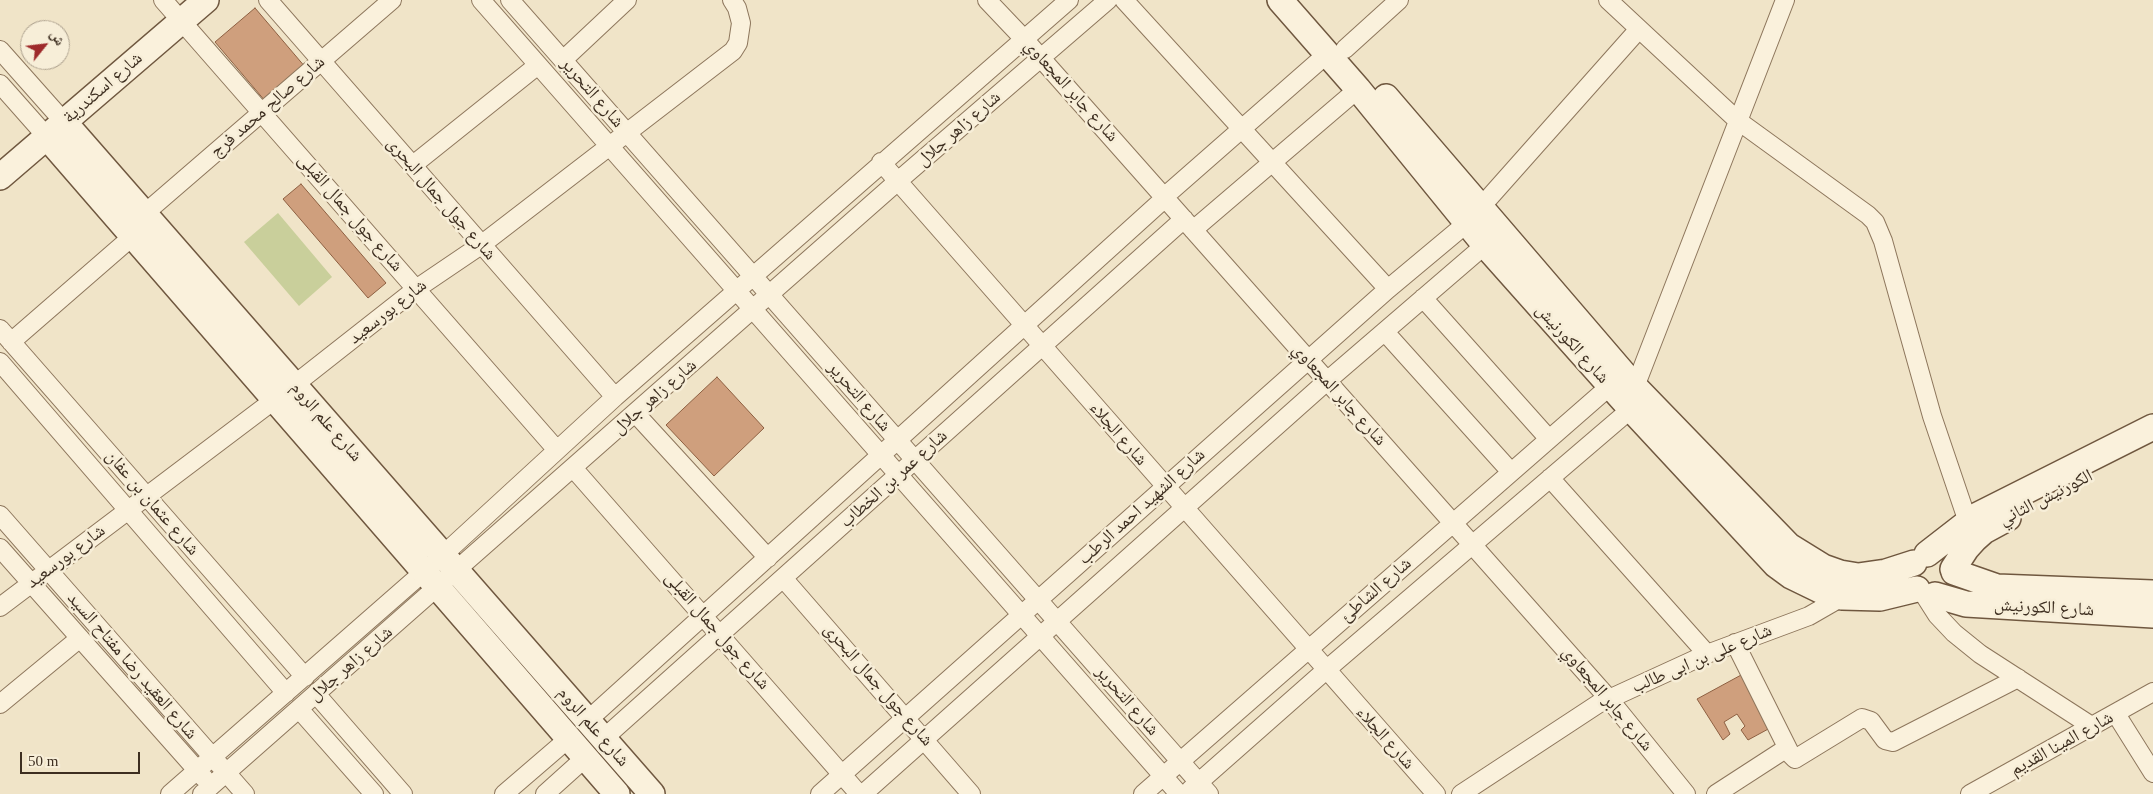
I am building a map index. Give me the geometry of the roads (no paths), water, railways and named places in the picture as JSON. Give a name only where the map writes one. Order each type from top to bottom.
[{"type":"street","name":"شارع جول جمال القبلى","points":[[163,0],[556,449]]},
{"type":"street","name":"شارع اسكندرية","points":[[0,177],[206,0]]},
{"type":"street","name":"شارع جول جمال البحرى","points":[[268,0],[615,397]]},
{"type":"street","name":"شارع صالح محمد فرج","points":[[144,214],[392,0]]},
{"type":"street","name":"شارع التحرير","points":[[481,0],[1179,794]]},
{"type":"street","name":"شارع التحرير","points":[[510,0],[1180,762],[1198,790]]},
{"type":"street","points":[[563,60],[627,0]]},
{"type":"street","name":"شارع بورسعيد","points":[[0,607],[285,392],[416,289],[481,245],[628,134],[733,51],[738,42],[741,24],[737,8],[732,0]]},
{"type":"street","name":"شارع جابر المجعاوي","points":[[987,0],[1041,58],[1609,698],[1686,794]]},
{"type":"street","name":"شارع زاهر جلال","points":[[450,563],[556,449],[881,162],[1069,0]]},
{"type":"street","name":"شارع زاهر جلال","points":[[170,794],[305,677],[574,469],[898,181],[1108,0]]},
{"type":"street","points":[[1124,0],[1388,289]]},
{"type":"street","name":"شارع الكورنيش","points":[[1280,0],[1336,51],[1473,215],[1485,245],[1610,386],[1633,398]]},
{"type":"street","name":"شارع الكورنيش","points":[[1303,0],[1358,89],[1473,215],[1633,398],[1762,551],[1823,585],[1880,598],[1925,593],[1966,604],[2153,614]]},
{"type":"street","name":"شارع عمر بن الخطاب","points":[[596,729],[703,616],[1164,197],[1242,129],[1399,0]]},
{"type":"street","points":[[1608,0],[1736,120],[1868,215],[1875,222],[1883,242],[1932,416],[1961,548],[1951,585],[1942,594],[1925,593]]},
{"type":"street","points":[[1633,398],[1736,120],[1784,0]]},
{"type":"street","name":"شارع الشهيد احمد الرطب","points":[[820,794],[1473,215],[1639,29]]},
{"type":"street","name":"شارع علم الروم","points":[[0,50],[55,130],[133,236],[450,563],[652,794]]},
{"type":"street","points":[[413,166],[538,65]]},
{"type":"street","name":"شارع علم الروم","points":[[0,84],[55,130],[144,214],[431,579],[617,794]]},
{"type":"street","name":"شارع عمر بن الخطاب","points":[[596,729],[720,635],[1042,347],[1188,225],[1273,162],[1358,89]]},
{"type":"street","name":"شارع الجلاء","points":[[881,162],[1307,650],[1436,794]]},
{"type":"street","points":[[6,335],[133,236]]},
{"type":"street","name":"شارع الشهيد احمد الرطب","points":[[861,794],[1327,381],[1485,245]]},
{"type":"street","points":[[1423,298],[1548,439]]},
{"type":"street","points":[[1384,332],[1511,472]]},
{"type":"street","name":"شارع عثمان بن عفان","points":[[6,335],[305,677]]},
{"type":"street","name":"شارع عثمان بن عفان","points":[[0,362],[286,693]]},
{"type":"street","name":"شارع الشاطئ","points":[[1144,794],[1610,386]]},
{"type":"street","name":"شارع الشاطئ","points":[[1198,790],[1326,670],[1550,478],[1633,398]]},
{"type":"street","points":[[636,414],[768,558]]},
{"type":"street","points":[[1961,548],[2153,427]]},
{"type":"street","name":"الكورنيش الثاني","points":[[1961,548],[1993,526],[2153,444]]},
{"type":"street","name":"شارع جول جمال القبلى","points":[[574,469],[861,794]]},
{"type":"street","points":[[1550,478],[1707,654]]},
{"type":"street","name":"شارع العقيد رضا مفتاح السيد","points":[[0,515],[245,794]]},
{"type":"street","name":"شارع العقيد رضا مفتاح السيد","points":[[0,548],[197,770],[211,791]]},
{"type":"street","name":"شارع الكورنيش","points":[[1823,585],[1840,573],[1858,576],[1879,574],[1920,558],[1943,556],[1961,548],[1998,587],[2153,594]]},
{"type":"street","points":[[1920,558],[1911,577],[1925,593],[1937,615],[1954,633],[1980,654],[2093,727]]},
{"type":"street","name":"شارع جول جمال البحرى","points":[[783,578],[925,738],[971,794]]},
{"type":"street","name":"شارع زاهر جلال","points":[[211,791],[226,773],[316,694],[431,579]]},
{"type":"street","name":"شارع على بن ابى طالب","points":[[1461,794],[1584,712],[1609,698],[1707,654],[1791,622],[1823,585]]},
{"type":"street","points":[[0,704],[80,638]]},
{"type":"street","points":[[1735,644],[1787,748],[1793,758],[1798,759],[1862,718],[1871,721],[1885,740],[1894,742],[2018,678]]},
{"type":"street","name":"شارع المينا القديم","points":[[1970,794],[2153,692]]},
{"type":"street","points":[[316,694],[403,794]]},
{"type":"street","points":[[299,709],[374,794]]},
{"type":"street","points":[[2116,714],[2153,773]]},
{"type":"street","points":[[504,794],[568,739]]},
{"type":"street","points":[[1716,794],[1787,748]]},
{"type":"street","points":[[545,794],[585,758]]}]
